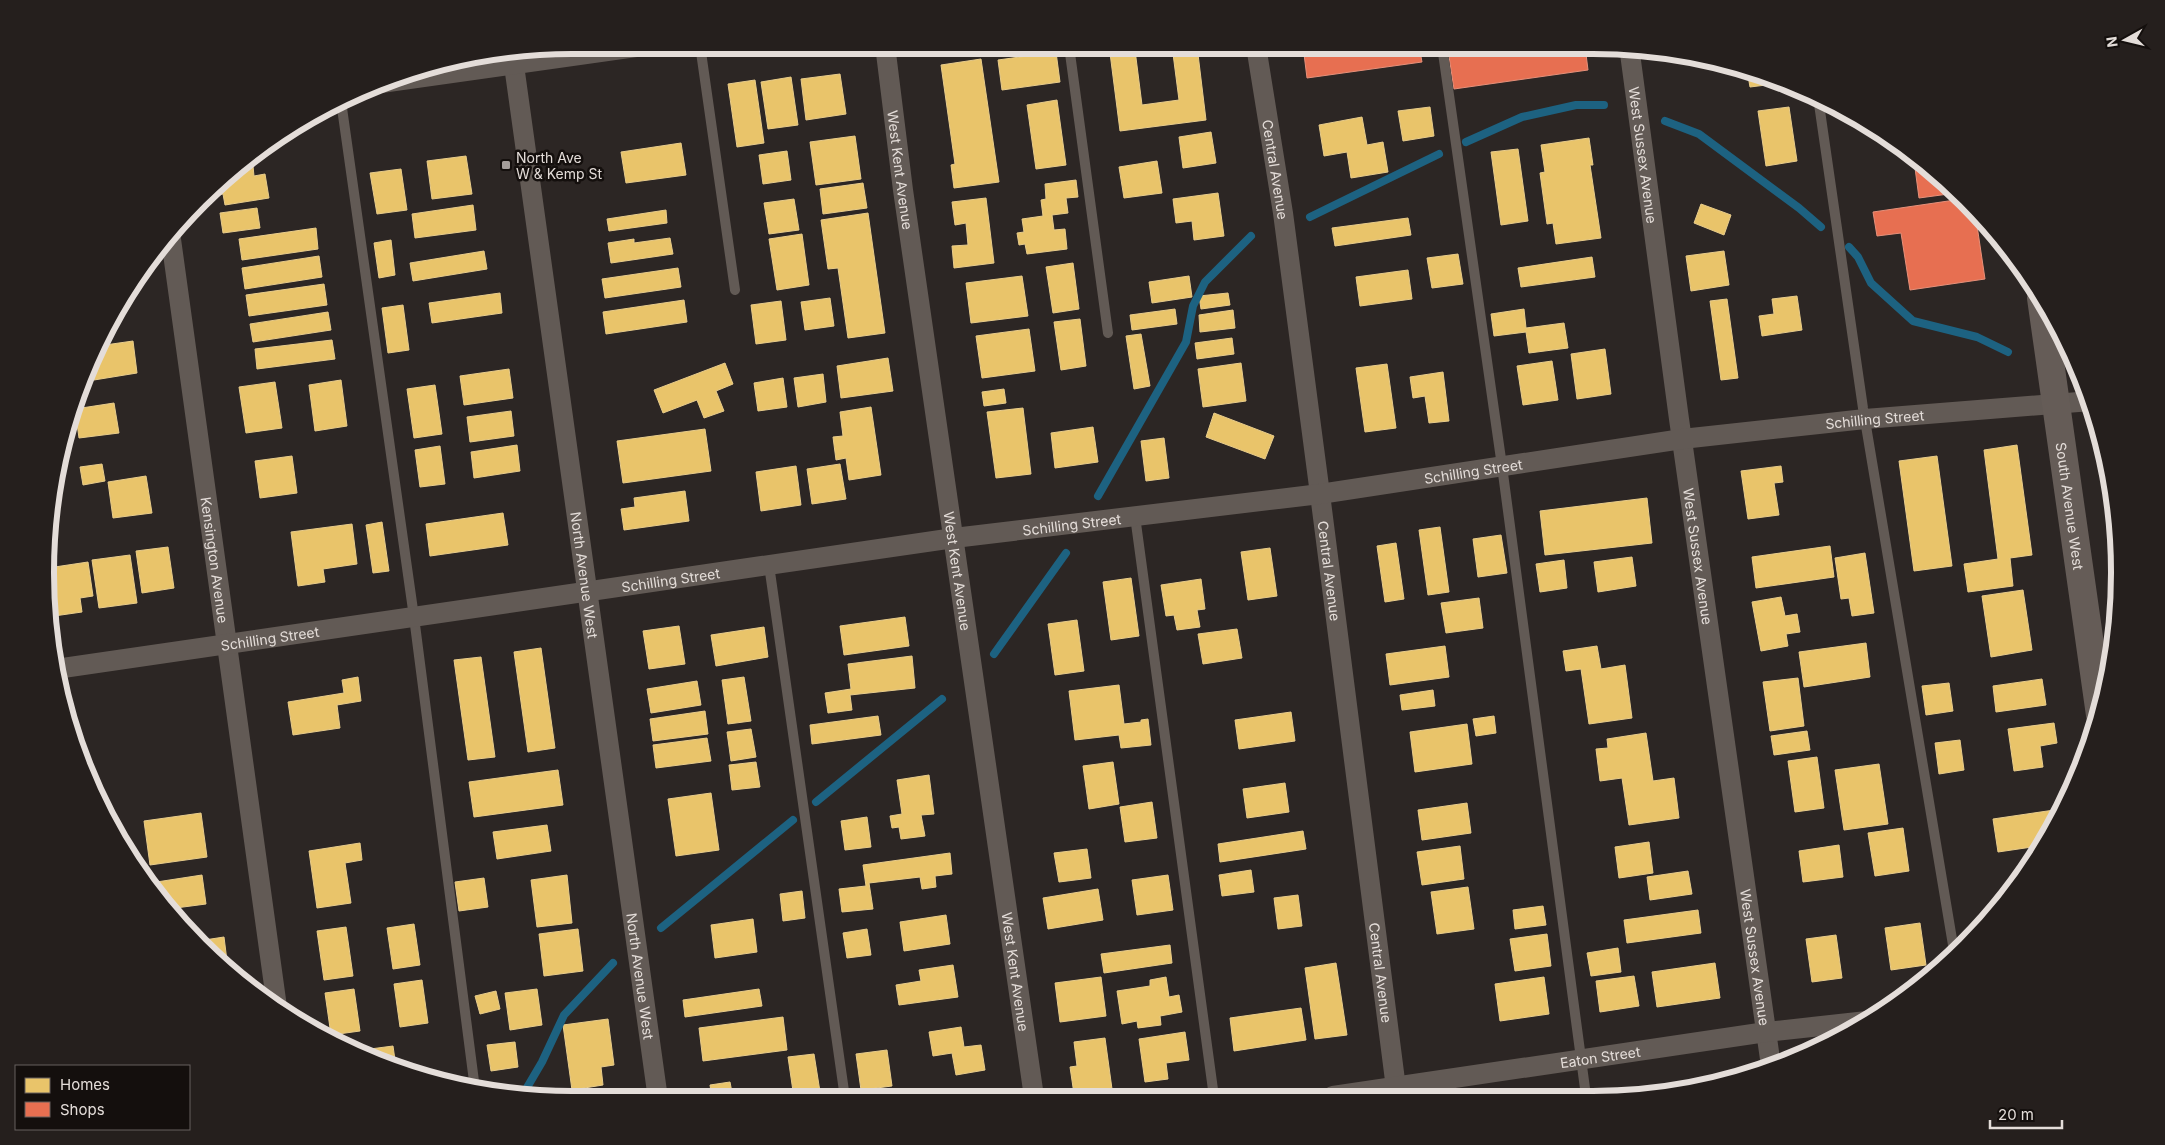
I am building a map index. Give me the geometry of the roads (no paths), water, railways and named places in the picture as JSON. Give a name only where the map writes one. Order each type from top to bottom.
[{"type":"street","name":"West Kent Avenue","points":[[886,54],[903,190],[1033,1091]]},
{"type":"street","name":"Central Avenue","points":[[1257,54],[1282,212],[1320,494],[1396,1091]]},
{"type":"street","points":[[427,74],[513,58],[547,55]]},
{"type":"street","name":"West Sussex Avenue","points":[[1630,55],[1682,439],[1770,1060]]},
{"type":"street","name":"North Avenue West","points":[[513,58],[657,1091]]},
{"type":"street","name":"Kensington Avenue","points":[[172,243],[276,998]]},
{"type":"street","name":"South Avenue West","points":[[2044,316],[2097,693]]},
{"type":"street","name":"Schilling Street","points":[[63,668],[954,538],[1320,494],[1682,439],[1865,419],[2082,402]]},
{"type":"street","name":"Eaton Street","points":[[1402,1091],[1581,1060],[1766,1032],[1851,1023]]},
{"type":"lane","points":[[701,54],[735,290]]},
{"type":"lane","points":[[1070,54],[1108,334]]},
{"type":"lane","points":[[1443,54],[1502,466],[1585,1091]]},
{"type":"lane","points":[[1819,106],[1865,419],[1953,945]]},
{"type":"lane","points":[[343,107],[414,617],[474,1082]]},
{"type":"lane","points":[[1135,516],[1213,1091]]},
{"type":"lane","points":[[769,565],[844,1091]]},
{"type":"waterway","points":[[1466,142],[1522,117],[1576,105],[1604,105]]},
{"type":"waterway","points":[[1665,121],[1699,134],[1799,208],[1821,227]]},
{"type":"waterway","points":[[1310,217],[1439,154]]},
{"type":"waterway","points":[[1098,496],[1186,342],[1193,306],[1205,282],[1251,236]]},
{"type":"waterway","points":[[1849,247],[1858,257],[1871,283],[1913,321],[1977,337],[2008,352]]},
{"type":"waterway","points":[[994,654],[1066,553]]},
{"type":"waterway","points":[[816,802],[942,699]]},
{"type":"waterway","points":[[661,928],[793,820]]},
{"type":"waterway","points":[[526,1089],[542,1062],[564,1015],[613,963]]},
{"type":"place","name":"North Ave W & Kemp St","points":[[506,165]]}]
